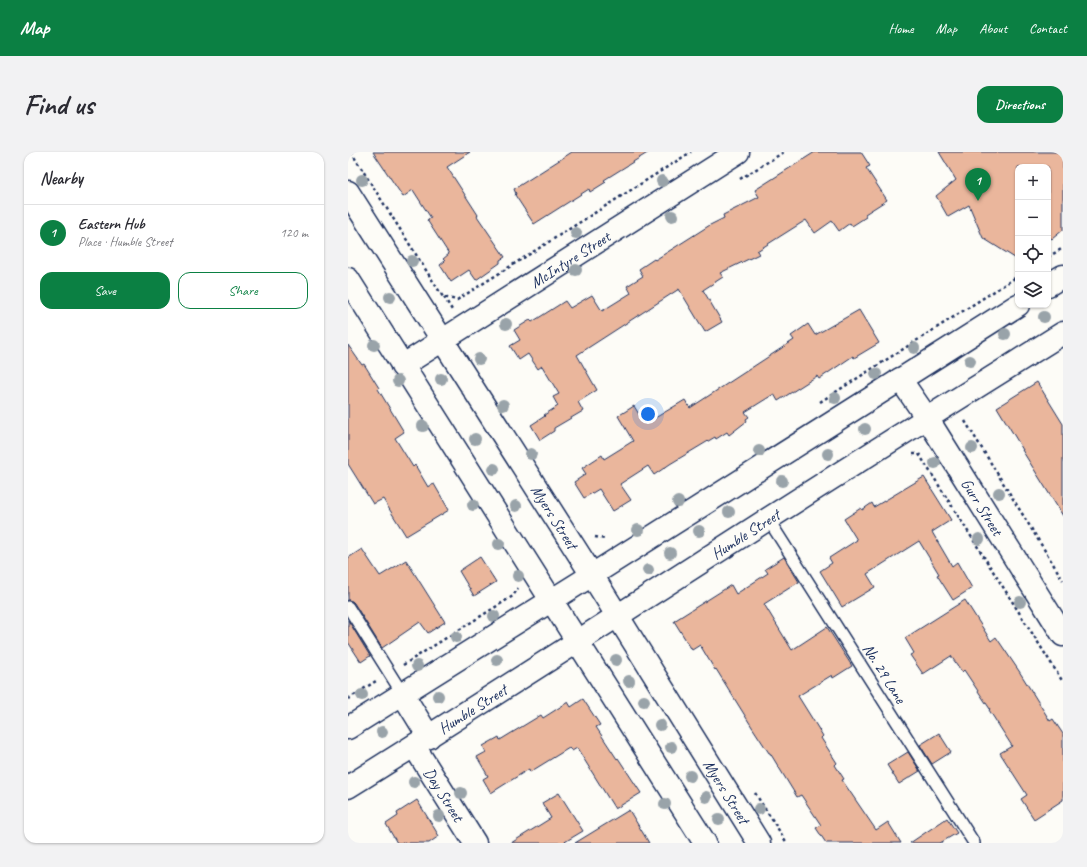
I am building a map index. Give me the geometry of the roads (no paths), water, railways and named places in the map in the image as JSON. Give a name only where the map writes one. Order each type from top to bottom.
[{"type":"street","name":"McIntyre Street","points":[[402,366],[738,152]]},
{"type":"street","name":"Myers Street","points":[[348,192],[592,575],[759,843]]},
{"type":"street","points":[[1051,284],[1063,276]]},
{"type":"street","points":[[348,279],[705,843]]},
{"type":"street","points":[[348,728],[1015,307]]},
{"type":"street","name":"Humble Street","points":[[348,787],[618,617],[768,519],[1063,333]]},
{"type":"street","name":"Gurr Street","points":[[900,379],[927,418],[1063,635]]},
{"type":"street","name":"Humble Street","points":[[402,693],[422,741]]},
{"type":"street","name":"Day Street","points":[[422,741],[475,843]]},
{"type":"lane","name":"No. 29 Lane","points":[[768,519],[974,843]]},
{"type":"lane","points":[[348,607],[402,693]]},
{"type":"place","name":"Eastern Hub","points":[[978,201]]}]
